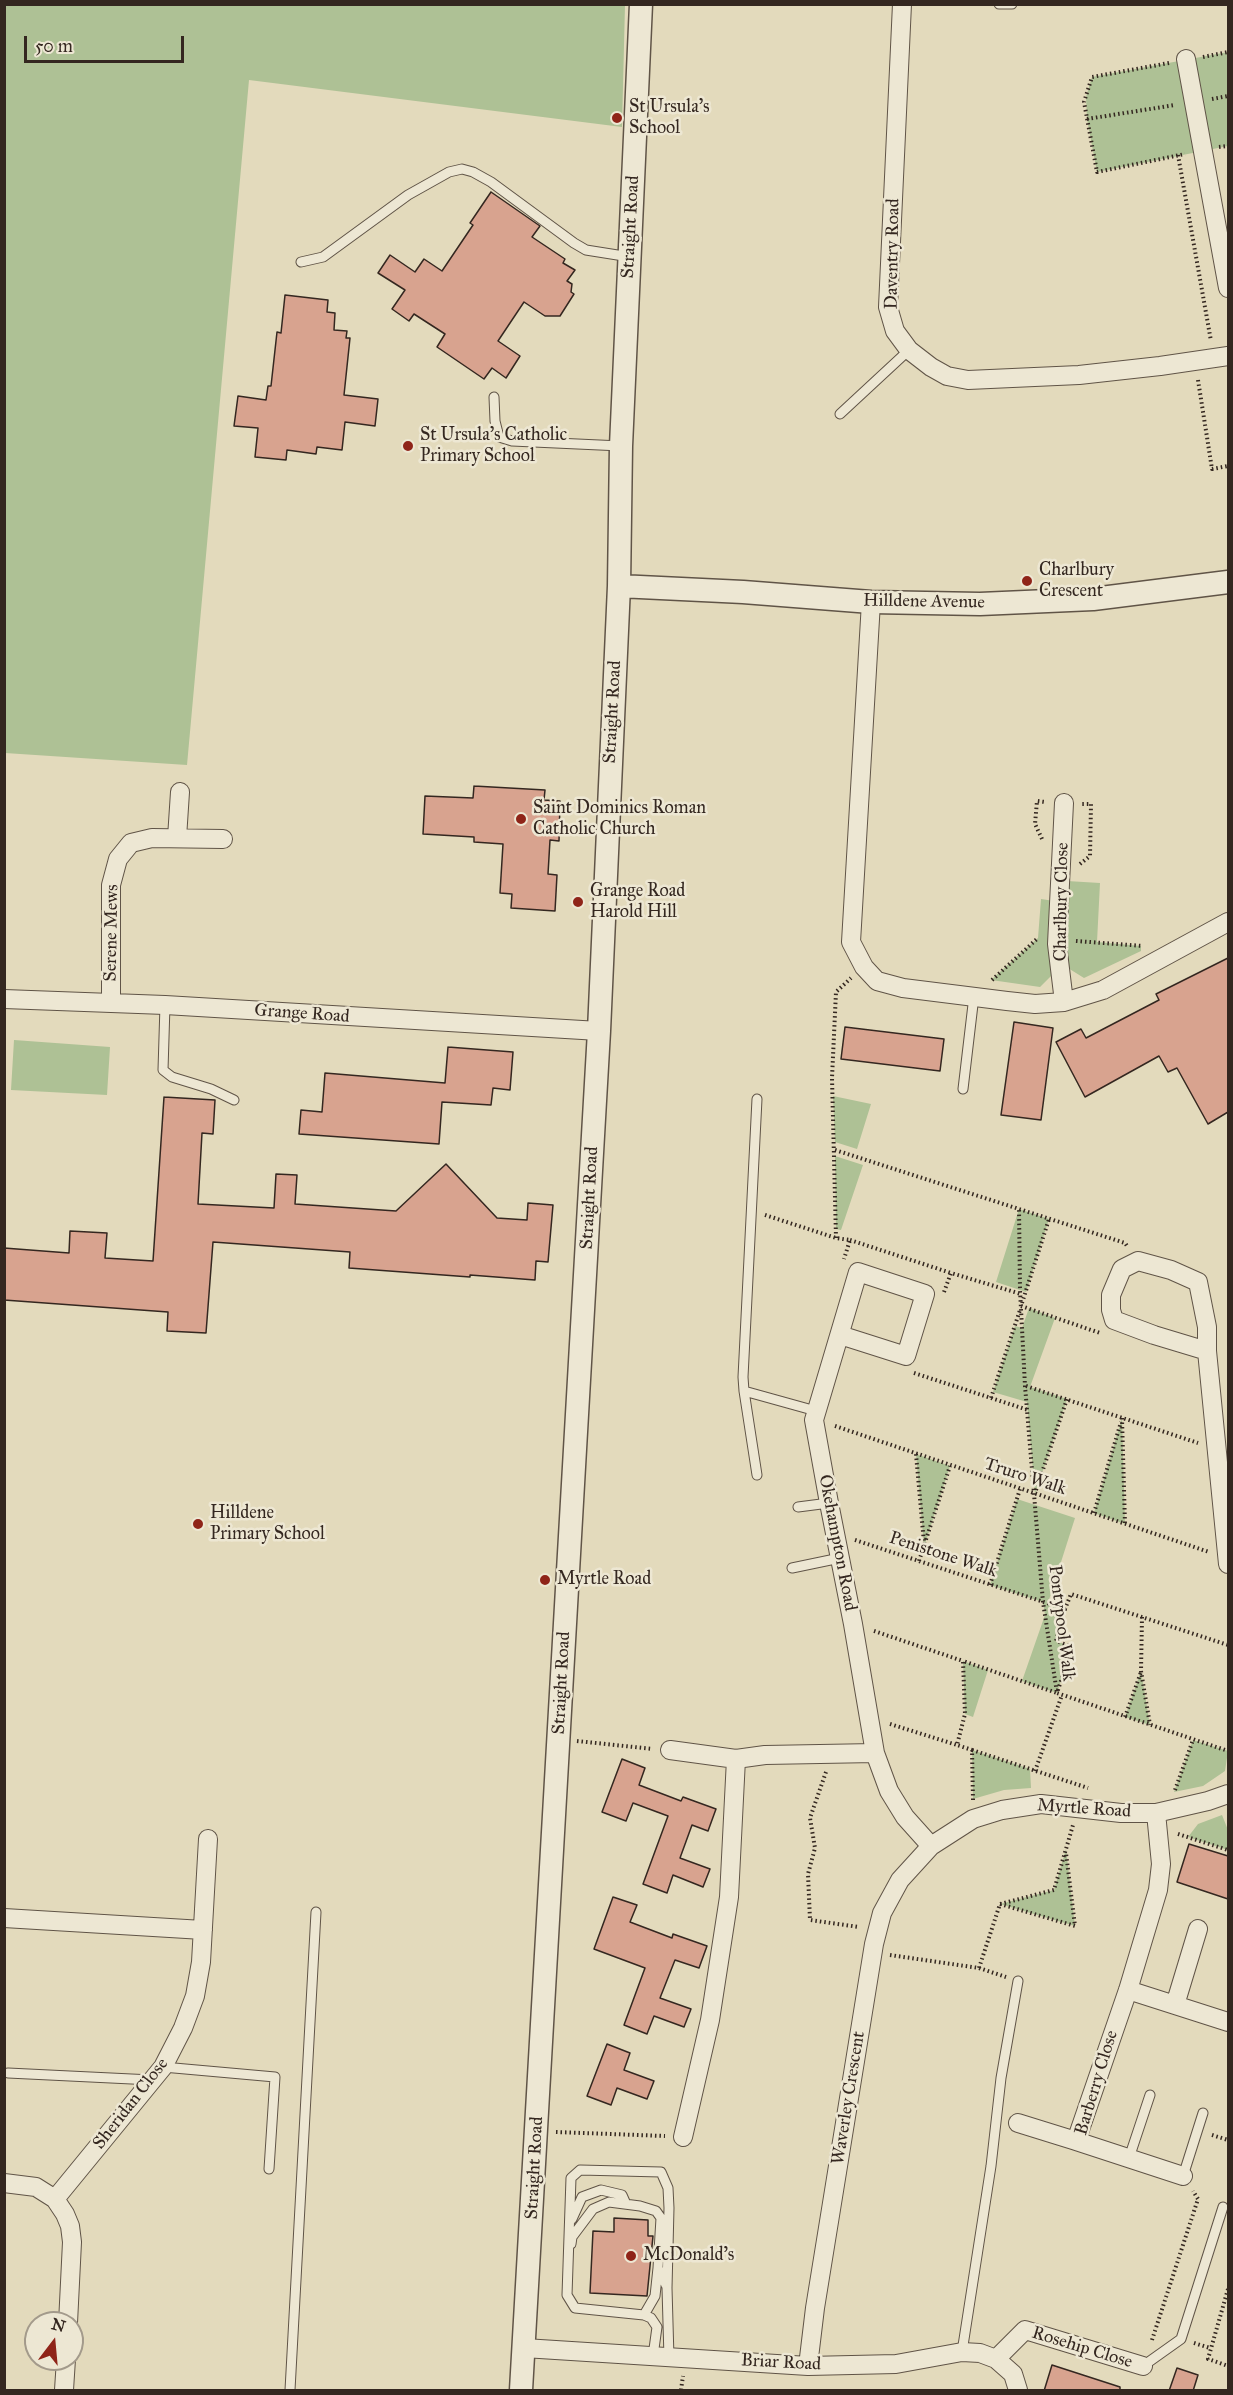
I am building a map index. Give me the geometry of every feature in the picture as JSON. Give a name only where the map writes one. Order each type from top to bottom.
[{"type":"street","name":"Straight Road","points":[[521,2391],[599,1030],[619,586],[621,446],[641,4]]},
{"type":"street","name":"Daventry Road","points":[[902,4],[888,308],[895,331],[909,350],[947,376],[968,380],[1079,375],[1221,357]]},
{"type":"street","points":[[1186,59],[1228,288]]},
{"type":"street","name":"Hilldene Avenue","points":[[619,586],[743,592],[871,602],[980,604],[1093,599],[1228,582]]},
{"type":"street","points":[[871,602],[851,942],[864,967],[877,981],[903,988],[1035,1004],[1064,1002],[1103,990],[1228,922]]},
{"type":"street","points":[[177,838],[180,792]]},
{"type":"street","name":"Charlbury Close","points":[[1064,803],[1058,944],[1064,1002]]},
{"type":"street","name":"Serene Mews","points":[[111,1003],[111,885],[118,860],[131,843],[152,838],[223,839]]},
{"type":"street","name":"Grange Road","points":[[4,999],[165,1005],[599,1030]]},
{"type":"street","points":[[1207,1351],[1114,1320],[1111,1295],[1122,1269],[1138,1261],[1171,1270],[1198,1282],[1207,1327],[1207,1351],[1228,1564]]},
{"type":"street","points":[[840,1335],[906,1356],[925,1294],[858,1272]]},
{"type":"street","name":"Okehampton Road","points":[[858,1272],[815,1415],[828,1503],[854,1624],[875,1753]]},
{"type":"street","points":[[670,1750],[736,1759],[765,1755],[875,1753],[889,1791],[905,1817],[931,1846]]},
{"type":"street","points":[[683,2137],[710,2020],[729,1897],[736,1759]]},
{"type":"street","name":"Myrtle Road","points":[[931,1846],[974,1819],[1002,1810],[1041,1804],[1121,1813],[1157,1820],[1228,1794]]},
{"type":"street","name":"Barberry Close","points":[[1157,1820],[1161,1864],[1158,1890],[1128,1990],[1076,2141],[1183,2176]]},
{"type":"street","name":"Sheridan Close","points":[[55,2199],[157,2074],[183,2028],[195,1996],[201,1962],[208,1839]]},
{"type":"street","name":"Waverley Crescent","points":[[808,2366],[815,2308],[878,1929],[882,1913],[900,1880],[931,1846]]},
{"type":"street","points":[[4,1918],[203,1930]]},
{"type":"street","points":[[1175,2005],[1198,1929]]},
{"type":"street","points":[[1128,1990],[1228,2022]]},
{"type":"street","points":[[1018,2123],[1076,2141]]},
{"type":"street","points":[[4,2183],[36,2187],[55,2199],[65,2214],[70,2226],[72,2242],[69,2311]]},
{"type":"street","name":"Rosehip Close","points":[[996,2359],[1025,2330],[1143,2367]]},
{"type":"street","name":"Briar Road","points":[[524,2348],[808,2366],[896,2364],[962,2352],[980,2353],[996,2359]]},
{"type":"street","points":[[996,2359],[1013,2374],[1018,2391]]},
{"type":"street","points":[[64,2391],[65,2371]]},
{"type":"lane","points":[[999,4],[1012,4]]},
{"type":"lane","points":[[301,262],[323,257],[408,195],[449,172],[462,170],[473,172],[491,182],[574,243],[603,254],[630,257]]},
{"type":"lane","points":[[840,414],[909,350]]},
{"type":"lane","points":[[494,397],[495,421],[499,437],[512,441],[621,446]]},
{"type":"lane","points":[[963,1089],[974,996]]},
{"type":"lane","points":[[165,1005],[163,1070],[172,1077],[211,1089],[234,1100]]},
{"type":"lane","points":[[757,1099],[743,1377],[757,1475]]},
{"type":"lane","points":[[744,1391],[815,1415]]},
{"type":"lane","points":[[798,1507],[828,1503]]},
{"type":"lane","points":[[792,1568],[840,1558]]},
{"type":"lane","points":[[290,2391],[316,1912]]},
{"type":"lane","points":[[962,2352],[992,2166],[1001,2078],[1018,1982]]},
{"type":"lane","points":[[8,2073],[275,2077],[269,2169]]},
{"type":"lane","points":[[1129,2158],[1150,2096]]},
{"type":"lane","points":[[1183,2176],[1203,2113]]},
{"type":"lane","points":[[580,2170],[661,2172],[668,2188],[667,2288],[661,2357],[657,2327],[651,2318],[644,2315],[575,2308],[567,2295],[571,2178],[580,2170]]},
{"type":"lane","points":[[566,2285],[572,2217],[582,2198],[602,2190],[613,2191],[622,2195],[626,2204]]},
{"type":"lane","points":[[572,2237],[592,2209],[609,2202],[656,2211],[661,2218],[655,2296],[644,2315]]},
{"type":"lane","points":[[1143,2367],[1181,2339],[1223,2207]]},
{"type":"lane","points":[[658,2268],[667,2288]]},
{"type":"path","points":[[1204,150],[1097,172],[1084,102],[1092,77],[1228,52]]},
{"type":"path","points":[[1087,119],[1228,96]]},
{"type":"path","points":[[1178,155],[1221,357]]},
{"type":"path","points":[[1195,361],[1212,470],[1228,466]]},
{"type":"path","points":[[836,1238],[832,1078],[836,992],[864,967]]},
{"type":"path","points":[[835,1150],[1125,1244],[1138,1261]]},
{"type":"path","points":[[1018,1209],[1021,1306]]},
{"type":"path","points":[[752,1211],[1021,1294]]},
{"type":"path","points":[[992,1398],[1049,1219]]},
{"type":"path","points":[[850,1240],[843,1262],[858,1272]]},
{"type":"path","points":[[925,1294],[943,1295],[951,1273]]},
{"type":"path","points":[[1021,1306],[1104,1334],[1114,1320]]},
{"type":"path","name":"Pontypool Walk","points":[[854,1624],[1059,1694],[1043,1602],[1025,1386],[1021,1306]]},
{"type":"path","points":[[906,1356],[908,1372],[1028,1410]]},
{"type":"path","points":[[1025,1386],[1216,1448]]},
{"type":"path","points":[[1035,1494],[1067,1399]]},
{"type":"path","name":"Truro Walk","points":[[815,1415],[950,1466],[1228,1558]]},
{"type":"path","points":[[1094,1513],[1122,1418]]},
{"type":"path","points":[[1122,1418],[1125,1524]]},
{"type":"path","points":[[916,1454],[924,1547]]},
{"type":"path","points":[[919,1561],[950,1466]]},
{"type":"path","points":[[990,1585],[1020,1489]]},
{"type":"path","name":"Penistone Walk","points":[[835,1533],[1065,1609]]},
{"type":"path","points":[[1056,1641],[1071,1594],[1228,1645]]},
{"type":"path","points":[[1142,1617],[1141,1671],[1149,1725]]},
{"type":"path","points":[[1035,1771],[1072,1647],[1056,1641],[1049,1642]]},
{"type":"path","points":[[957,1745],[965,1714],[963,1661]]},
{"type":"path","points":[[1125,1717],[1141,1671]]},
{"type":"path","points":[[1059,1694],[1228,1751]]},
{"type":"path","points":[[869,1717],[1095,1790]]},
{"type":"path","points":[[559,1739],[670,1750]]},
{"type":"path","points":[[1173,1796],[1193,1740]]},
{"type":"path","points":[[972,1750],[974,1819]]},
{"type":"path","points":[[832,1754],[810,1818],[815,1848],[808,1874],[810,1920],[878,1929]]},
{"type":"path","points":[[1000,1904],[1054,1890],[1078,1808]]},
{"type":"path","points":[[1157,1820],[1228,1850]]},
{"type":"path","points":[[1000,1904],[1075,1926],[1066,1850]]},
{"type":"path","points":[[979,1968],[1000,1904]]},
{"type":"path","points":[[873,1952],[979,1968],[1018,1982]]},
{"type":"path","points":[[537,2131],[683,2137]]},
{"type":"path","points":[[1143,2367],[1198,2199],[1183,2176]]},
{"type":"path","points":[[1228,2289],[1208,2359],[1228,2366]]},
{"type":"green space","points":[[4,5],[625,5],[622,127],[249,80],[187,765],[5,753]]},
{"type":"green space","points":[[1228,52],[1228,146],[1097,172],[1087,119],[1086,97],[1092,77]]},
{"type":"green space","points":[[1067,881],[1100,883],[1097,942],[1141,946],[1141,951],[1084,978],[1068,968],[1065,933]]},
{"type":"green space","points":[[1041,899],[1054,901],[1054,973],[1040,987],[991,980],[1038,938]]},
{"type":"green space","points":[[14,1040],[110,1047],[107,1095],[11,1090]]},
{"type":"green space","points":[[833,1096],[871,1104],[857,1149],[835,1142]]},
{"type":"green space","points":[[835,1156],[863,1165],[841,1230],[836,1229]]},
{"type":"green space","points":[[1019,1209],[1049,1219],[1026,1292],[996,1282]]},
{"type":"green space","points":[[1029,1308],[1055,1318],[1030,1387],[1067,1399],[1035,1494],[1027,1402],[993,1392],[1015,1326],[1022,1328]]},
{"type":"green space","points":[[1122,1418],[1125,1524],[1094,1513]]},
{"type":"green space","points":[[916,1454],[950,1466],[924,1547]]},
{"type":"green space","points":[[1017,1499],[1075,1518],[1048,1603],[1065,1609],[1056,1641],[1072,1647],[1057,1693],[1022,1681],[1045,1615],[1043,1602],[990,1585]]},
{"type":"green space","points":[[963,1661],[988,1670],[973,1717],[965,1714]]},
{"type":"green space","points":[[1141,1671],[1150,1725],[1125,1717]]},
{"type":"green space","points":[[1193,1740],[1228,1751],[1225,1771],[1203,1786],[1174,1792]]},
{"type":"green space","points":[[972,1750],[1030,1769],[1031,1788],[1004,1790],[973,1799]]},
{"type":"green space","points":[[1222,1815],[1228,1830],[1228,1850],[1188,1837],[1198,1824]]},
{"type":"green space","points":[[1066,1849],[1075,1926],[1000,1904],[1054,1890]]},
{"type":"building","points":[[491,192],[540,226],[532,237],[565,259],[563,263],[575,270],[567,281],[572,284],[571,292],[574,294],[560,316],[545,316],[524,302],[498,341],[520,356],[506,378],[492,368],[484,379],[437,347],[445,334],[414,314],[409,321],[392,309],[405,290],[378,273],[390,255],[415,272],[424,259],[442,271],[473,225],[470,223]]},
{"type":"building","points":[[285,295],[328,300],[327,312],[335,313],[334,330],[347,331],[346,338],[350,338],[344,395],[378,399],[375,426],[345,422],[342,450],[317,447],[316,454],[287,450],[286,460],[255,457],[258,428],[234,426],[238,396],[266,400],[268,386],[271,386],[277,332],[281,333]]},
{"type":"building","points":[[474,786],[545,790],[544,800],[560,801],[559,841],[550,840],[548,874],[557,875],[555,911],[511,908],[512,894],[500,893],[503,844],[474,842],[474,837],[423,834],[425,796],[473,798]]},
{"type":"building","points":[[1228,958],[1228,1112],[1208,1124],[1177,1068],[1168,1072],[1159,1056],[1085,1097],[1056,1042],[1081,1029],[1086,1038],[1159,1000],[1156,994]]},
{"type":"building","points":[[1014,1022],[1053,1028],[1041,1120],[1001,1115]]},
{"type":"building","points":[[845,1027],[944,1039],[940,1071],[841,1059]]},
{"type":"building","points":[[448,1047],[513,1052],[510,1090],[493,1088],[491,1105],[442,1102],[439,1144],[299,1134],[301,1110],[322,1112],[325,1073],[445,1083]]},
{"type":"building","points":[[164,1097],[215,1100],[213,1134],[202,1133],[198,1204],[274,1208],[276,1174],[297,1175],[295,1204],[396,1211],[446,1164],[497,1218],[527,1220],[528,1203],[553,1205],[548,1262],[536,1261],[535,1280],[470,1275],[470,1277],[349,1268],[350,1252],[213,1242],[206,1333],[167,1331],[168,1312],[4,1300],[4,1248],[69,1253],[70,1231],[107,1233],[105,1258],[153,1261]]},
{"type":"building","points":[[622,1759],[645,1768],[639,1785],[681,1801],[683,1797],[716,1809],[708,1831],[692,1825],[680,1858],[710,1869],[703,1887],[673,1875],[667,1893],[643,1884],[668,1816],[633,1803],[626,1821],[602,1812]]},
{"type":"building","points":[[1189,1844],[1228,1856],[1228,1899],[1177,1882]]},
{"type":"building","points":[[613,1897],[637,1905],[630,1922],[672,1938],[673,1934],[707,1946],[699,1968],[675,1960],[660,1998],[691,2009],[684,2027],[654,2016],[647,2034],[624,2025],[645,1968],[594,1949]]},
{"type":"building","points":[[607,2044],[630,2053],[624,2070],[654,2081],[647,2099],[617,2088],[611,2105],[587,2096]]},
{"type":"building","points":[[614,2218],[648,2220],[648,2236],[653,2236],[647,2296],[590,2293],[593,2231],[614,2232]]},
{"type":"building","points":[[1052,2365],[1120,2387],[1120,2391],[1044,2391]]},
{"type":"building","points":[[1177,2368],[1198,2375],[1193,2391],[1169,2391]]},
{"type":"place","name":"St Ursula's School","points":[[617,118]]},
{"type":"place","name":"St Ursula's Catholic Primary School","points":[[408,446]]},
{"type":"place","name":"Charlbury Crescent","points":[[1027,581]]},
{"type":"place","name":"Saint Dominics Roman Catholic Church","points":[[521,819]]},
{"type":"place","name":"Grange Road Harold Hill","points":[[578,902]]},
{"type":"place","name":"Hilldene Primary School","points":[[198,1524]]},
{"type":"place","name":"Myrtle Road","points":[[545,1580]]},
{"type":"place","name":"McDonald's","points":[[631,2256]]}]
